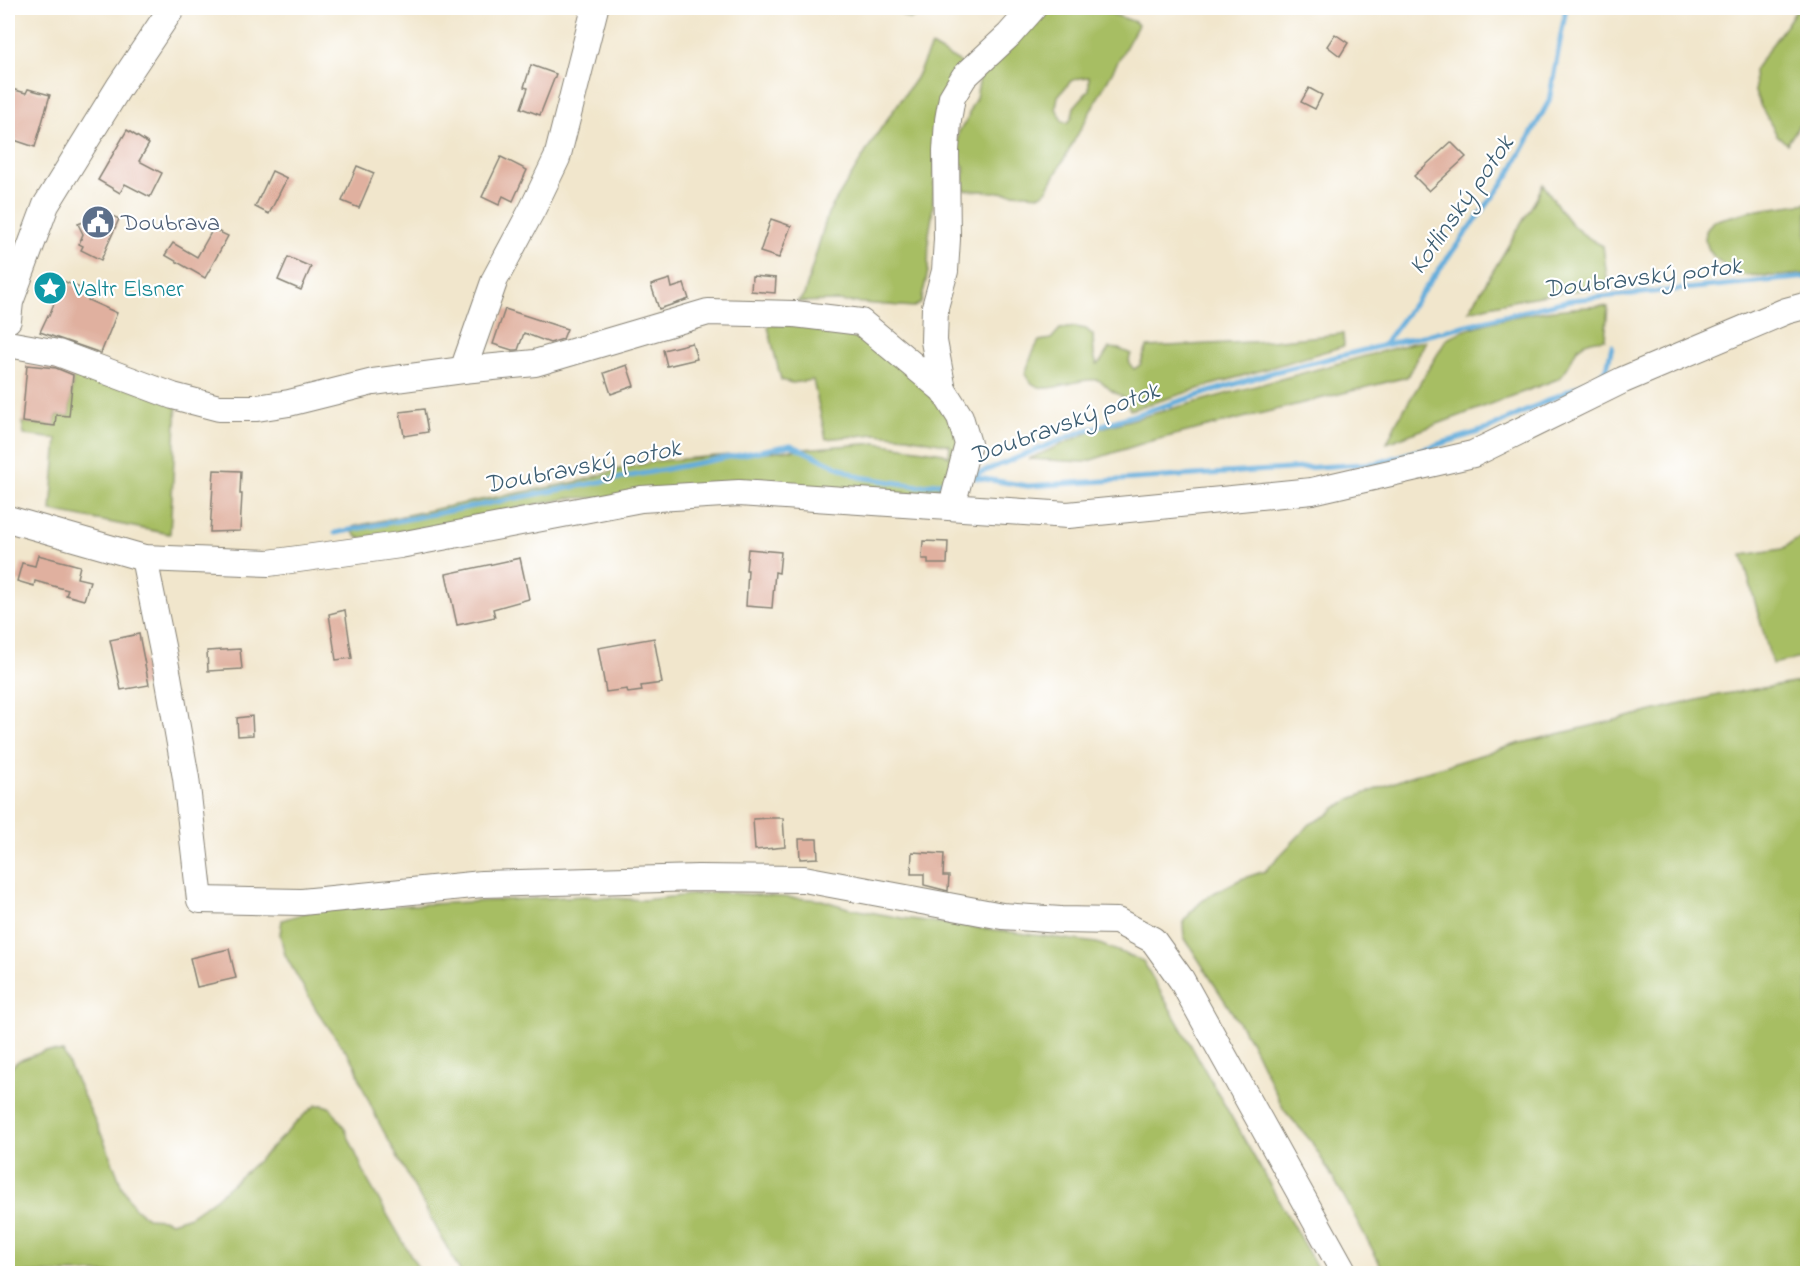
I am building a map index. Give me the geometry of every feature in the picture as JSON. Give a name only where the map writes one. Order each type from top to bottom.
[{"type":"street","points":[[8,308],[46,205],[119,87],[172,8]]},
{"type":"street","points":[[463,370],[495,279],[557,158],[595,8]]},
{"type":"street","points":[[943,390],[934,341],[935,307],[945,271],[946,151],[952,97],[964,77],[1034,8]]},
{"type":"street","points":[[8,519],[144,558],[269,563],[400,545],[641,499],[739,493],[1068,515],[1312,491],[1473,454],[1623,380],[1786,311],[1808,305]]},
{"type":"street","points":[[8,344],[58,353],[173,396],[219,408],[256,408],[289,403],[373,382],[535,363],[708,312],[795,314],[861,322],[943,390],[960,417],[968,444],[952,507]]},
{"type":"street","points":[[144,558],[186,778],[200,900],[302,902],[482,884],[698,878],[804,879],[1002,916],[1117,921],[1153,940],[1181,979],[1345,1274]]},
{"type":"green space","points":[[900,8],[928,8],[917,17],[909,19],[902,15]]},
{"type":"green space","points":[[1047,8],[1098,9],[1138,25],[1047,190],[1041,195],[964,190],[964,166],[959,161],[956,149],[959,131],[967,120],[976,98],[980,77],[1040,11]],"holes":[[[1089,77],[1089,90],[1074,107],[1068,123],[1062,121],[1056,108],[1058,96],[1071,81]]]},
{"type":"green space","points":[[1798,8],[1807,8],[1807,113],[1787,144],[1777,135],[1760,105],[1755,92],[1754,70]]},
{"type":"green space","points":[[931,46],[961,63],[936,155],[928,271],[921,303],[914,307],[835,301],[797,302],[804,295],[828,213],[877,134],[916,78]]},
{"type":"green space","points":[[1543,184],[1574,227],[1603,246],[1608,285],[1520,299],[1469,311],[1536,199]]},
{"type":"green space","points":[[1807,203],[1807,274],[1737,275],[1714,257],[1709,250],[1705,239],[1706,231],[1713,221],[1751,211]]},
{"type":"green space","points":[[1608,307],[1605,339],[1592,341],[1579,347],[1558,379],[1387,443],[1397,421],[1450,337],[1511,317]]},
{"type":"green space","points":[[771,324],[838,327],[926,378],[960,436],[951,469],[943,483],[930,494],[569,498],[446,524],[361,538],[353,532],[353,527],[356,526],[581,481],[620,469],[658,461],[876,443],[944,453],[949,457],[950,445],[908,437],[875,434],[826,439],[813,380],[792,383],[781,380],[768,327]]},
{"type":"green space","points":[[1075,327],[1086,329],[1093,335],[1094,356],[1097,364],[1109,348],[1119,349],[1131,354],[1130,362],[1134,369],[1140,365],[1147,347],[1271,341],[1341,334],[1343,334],[1344,346],[1130,410],[1124,398],[1099,381],[1088,380],[1048,388],[1031,383],[1025,374],[1039,341],[1051,339],[1060,329]]},
{"type":"green space","points":[[1426,341],[1407,377],[1147,442],[1085,462],[1029,459],[1094,430]]},
{"type":"green space","points":[[74,370],[177,403],[170,534],[51,511],[57,439],[24,435],[22,422],[55,426],[56,415],[69,416]]},
{"type":"green space","points":[[1807,533],[1807,657],[1772,664],[1742,555],[1782,549]]},
{"type":"green space","points":[[1807,681],[1807,1273],[1385,1273],[1311,1141],[1284,1110],[1251,1042],[1184,937],[1183,924],[1190,913],[1214,893],[1241,879],[1265,871],[1310,824],[1328,815],[1335,808],[1353,798],[1411,776],[1517,744],[1718,695]]},
{"type":"green space","points":[[717,892],[822,900],[848,908],[902,918],[1097,943],[1143,961],[1320,1273],[461,1273],[378,1121],[355,1064],[317,1011],[285,955],[280,934],[282,920],[314,910],[584,896],[643,900]]},
{"type":"green space","points":[[45,1051],[63,1052],[104,1140],[122,1187],[134,1207],[147,1218],[171,1222],[190,1216],[216,1198],[316,1105],[331,1108],[344,1127],[368,1181],[421,1273],[8,1273],[8,1070],[18,1061]]},
{"type":"building","points":[[1335,34],[1348,43],[1340,56],[1327,46]]},
{"type":"building","points":[[531,65],[556,74],[540,115],[521,108],[528,88],[524,87]]},
{"type":"building","points":[[8,88],[26,93],[28,89],[50,95],[35,147],[8,138]]},
{"type":"building","points":[[1309,88],[1322,95],[1315,109],[1301,102]]},
{"type":"building","points":[[127,130],[149,144],[139,161],[162,173],[150,197],[125,184],[120,193],[98,180]]},
{"type":"building","points":[[1451,142],[1466,157],[1429,191],[1414,176]]},
{"type":"building","points":[[501,157],[527,170],[513,201],[503,196],[499,205],[482,197]]},
{"type":"building","points":[[357,166],[374,173],[359,208],[342,201]]},
{"type":"building","points":[[272,171],[287,178],[269,214],[255,207]]},
{"type":"building","points":[[93,207],[119,219],[101,260],[81,250],[83,246],[79,244],[83,234],[78,224],[86,221]]},
{"type":"building","points":[[771,219],[791,226],[779,258],[760,252]]},
{"type":"building","points":[[213,229],[228,236],[205,278],[165,255],[173,243],[197,257]]},
{"type":"building","points":[[288,257],[311,267],[301,290],[278,280]]},
{"type":"building","points":[[752,276],[776,278],[775,293],[751,291]]},
{"type":"building","points":[[670,279],[672,288],[684,284],[689,299],[659,309],[651,285]]},
{"type":"building","points":[[63,281],[88,291],[90,294],[88,300],[117,313],[101,353],[40,332]]},
{"type":"building","points":[[505,309],[567,329],[563,339],[550,343],[524,333],[518,350],[493,344]]},
{"type":"building","points":[[692,343],[697,359],[667,366],[663,350]]},
{"type":"building","points":[[27,365],[56,368],[73,375],[69,416],[56,415],[55,426],[22,422]]},
{"type":"building","points":[[627,365],[634,386],[611,394],[604,373]]},
{"type":"building","points":[[424,409],[428,432],[404,436],[400,412]]},
{"type":"building","points":[[214,470],[241,471],[240,531],[210,532]]},
{"type":"building","points":[[923,541],[948,542],[947,564],[928,564],[928,559],[922,559]]},
{"type":"building","points":[[748,549],[781,552],[779,573],[775,572],[772,608],[746,606]]},
{"type":"building","points":[[38,555],[80,566],[77,578],[90,581],[84,600],[66,595],[68,590],[35,581],[34,586],[17,581],[22,563],[35,566]]},
{"type":"building","points":[[520,558],[529,599],[493,609],[495,617],[457,625],[446,574]]},
{"type":"building","points":[[345,610],[352,658],[336,660],[329,614]]},
{"type":"building","points":[[139,634],[149,685],[121,690],[110,640]]},
{"type":"building","points":[[654,638],[662,683],[641,686],[642,691],[628,693],[627,689],[606,692],[598,648]]},
{"type":"building","points":[[240,649],[242,669],[208,671],[207,651]]},
{"type":"building","points":[[252,716],[253,735],[238,736],[237,718]]},
{"type":"building","points":[[783,818],[785,847],[755,850],[753,819]]},
{"type":"building","points":[[799,839],[817,839],[818,858],[800,859]]},
{"type":"building","points":[[912,852],[944,854],[943,876],[949,876],[948,891],[924,885],[924,874],[911,874]]},
{"type":"building","points":[[229,949],[236,978],[197,987],[190,958]]},
{"type":"waterway","name":"Kotlinský potok","points":[[1384,344],[1509,175],[1549,101],[1566,8]]},
{"type":"waterway","name":"Doubravský potok","points":[[967,478],[1083,431],[1274,372],[1570,300],[1808,277]]},
{"type":"waterway","points":[[972,477],[1028,486],[1378,463],[1488,429],[1597,377],[1607,368],[1612,346]]},
{"type":"waterway","name":"Doubravský potok","points":[[335,533],[791,445],[860,477],[918,486],[952,481]]},
{"type":"place","name":"Doubrava","points":[[98,222]]},
{"type":"place","name":"Valtr Elsner","points":[[50,288]]}]
